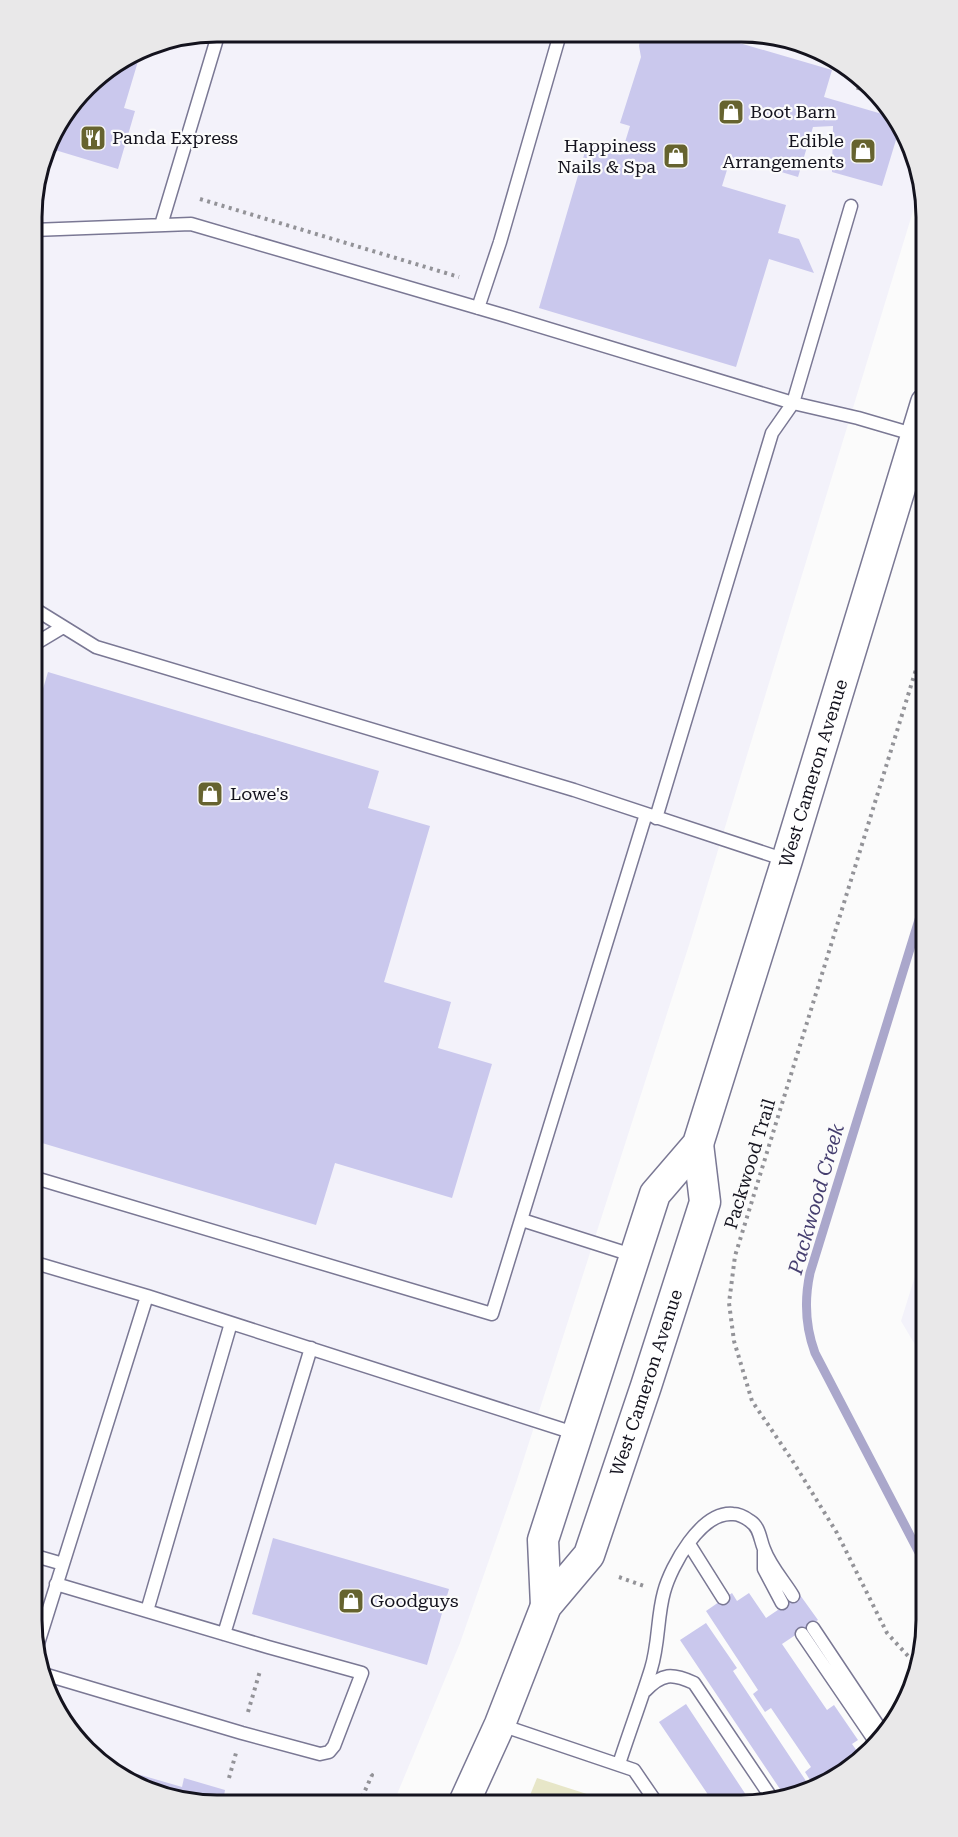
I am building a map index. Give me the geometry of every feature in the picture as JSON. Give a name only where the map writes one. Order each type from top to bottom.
[{"type":"street","name":"West Cameron Avenue","points":[[546,1606],[543,1540],[655,1194],[698,1144],[916,439]]},
{"type":"street","name":"West Cameron Avenue","points":[[468,1795],[500,1724],[546,1606],[589,1555],[705,1202],[698,1144]]},
{"type":"lane","points":[[161,225],[216,42]]},
{"type":"lane","points":[[478,308],[500,242],[558,42]]},
{"type":"lane","points":[[42,1180],[492,1314],[772,433],[793,403],[851,207]]},
{"type":"lane","points":[[42,230],[191,224],[793,403],[858,418],[916,436]]},
{"type":"lane","points":[[42,614],[96,647],[553,783],[787,860]]},
{"type":"lane","points":[[42,640],[63,627]]},
{"type":"lane","points":[[522,1220],[635,1256]]},
{"type":"lane","points":[[42,1265],[147,1296],[577,1434]]},
{"type":"lane","points":[[42,1630],[147,1296]]},
{"type":"lane","points":[[147,1611],[231,1323]]},
{"type":"lane","points":[[224,1634],[311,1348]]},
{"type":"lane","points":[[619,1764],[652,1666],[663,1593],[668,1578],[678,1558],[697,1532],[722,1515],[735,1514],[753,1523],[788,1599]]},
{"type":"lane","points":[[689,1544],[723,1598]]},
{"type":"lane","points":[[42,1558],[63,1564]]},
{"type":"lane","points":[[51,1676],[320,1754],[329,1752],[334,1746],[362,1673],[56,1584]]},
{"type":"lane","points":[[872,1736],[808,1631],[879,1728]]},
{"type":"lane","points":[[642,1694],[664,1677],[678,1676],[694,1683],[768,1793]]},
{"type":"lane","points":[[500,1724],[634,1770],[651,1795]]},
{"type":"path","points":[[200,199],[459,277]]},
{"type":"path","name":"Packwood Trail","points":[[911,1660],[887,1633],[837,1533],[752,1401],[734,1341],[729,1303],[735,1256],[916,669]]},
{"type":"path","points":[[619,1577],[663,1593]]},
{"type":"path","points":[[248,1712],[260,1671]]},
{"type":"path","points":[[229,1778],[236,1753]]},
{"type":"path","points":[[363,1795],[372,1775],[370,1774]]},
{"type":"shaded area","points":[[205,42],[753,42],[775,45],[819,60],[838,71],[873,102],[898,139],[907,161],[916,203],[690,942],[516,1483],[460,1643],[397,1795],[194,1794],[150,1782],[110,1759],[85,1735],[60,1698],[51,1676],[42,1632],[42,217],[45,183],[55,150],[65,129],[85,102],[102,85],[129,65],[150,55],[183,45]]},
{"type":"shaded area","points":[[916,1273],[916,1346],[901,1321]]},
{"type":"green space","points":[[537,1778],[590,1795],[530,1795]]},
{"type":"building","points":[[640,42],[736,42],[832,70],[824,97],[882,114],[897,137],[882,186],[832,172],[833,126],[813,127],[798,177],[731,157],[722,186],[786,205],[778,233],[799,239],[814,273],[769,259],[736,367],[539,308],[587,145],[621,155],[630,126],[620,123],[641,57]]},
{"type":"building","name":"Panda Express","points":[[138,61],[124,108],[135,111],[118,169],[55,150],[65,129],[85,102],[120,71]]},
{"type":"building","points":[[48,672],[379,771],[368,808],[430,826],[384,982],[451,1002],[438,1048],[492,1064],[452,1198],[335,1163],[316,1225],[42,1143],[42,692]]},
{"type":"building","name":"Goodguys","points":[[273,1538],[449,1589],[427,1665],[252,1614]]},
{"type":"building","points":[[732,1593],[737,1601],[749,1593],[766,1618],[800,1595],[818,1620],[782,1644],[827,1710],[834,1705],[858,1740],[852,1744],[857,1751],[829,1772],[811,1781],[805,1772],[811,1767],[771,1708],[765,1712],[753,1694],[758,1690],[706,1611]]},
{"type":"building","points":[[706,1623],[737,1668],[733,1671],[807,1782],[781,1790],[680,1640]]},
{"type":"building","points":[[686,1704],[746,1795],[708,1795],[659,1722]]},
{"type":"building","points":[[128,1771],[182,1787],[184,1778],[225,1790],[224,1795],[194,1794],[150,1782]]},
{"type":"waterway","name":"Packwood Creek","points":[[916,929],[810,1273],[806,1303],[807,1323],[815,1353],[916,1547]]},
{"type":"place","name":"Boot Barn","points":[[731,112]]},
{"type":"place","name":"Panda Express","points":[[93,138]]},
{"type":"place","name":"Edible Arrangements","points":[[863,151]]},
{"type":"place","name":"Happiness Nails & Spa","points":[[676,156]]},
{"type":"place","name":"Lowe's","points":[[210,794]]},
{"type":"place","name":"Goodguys","points":[[351,1601]]}]
